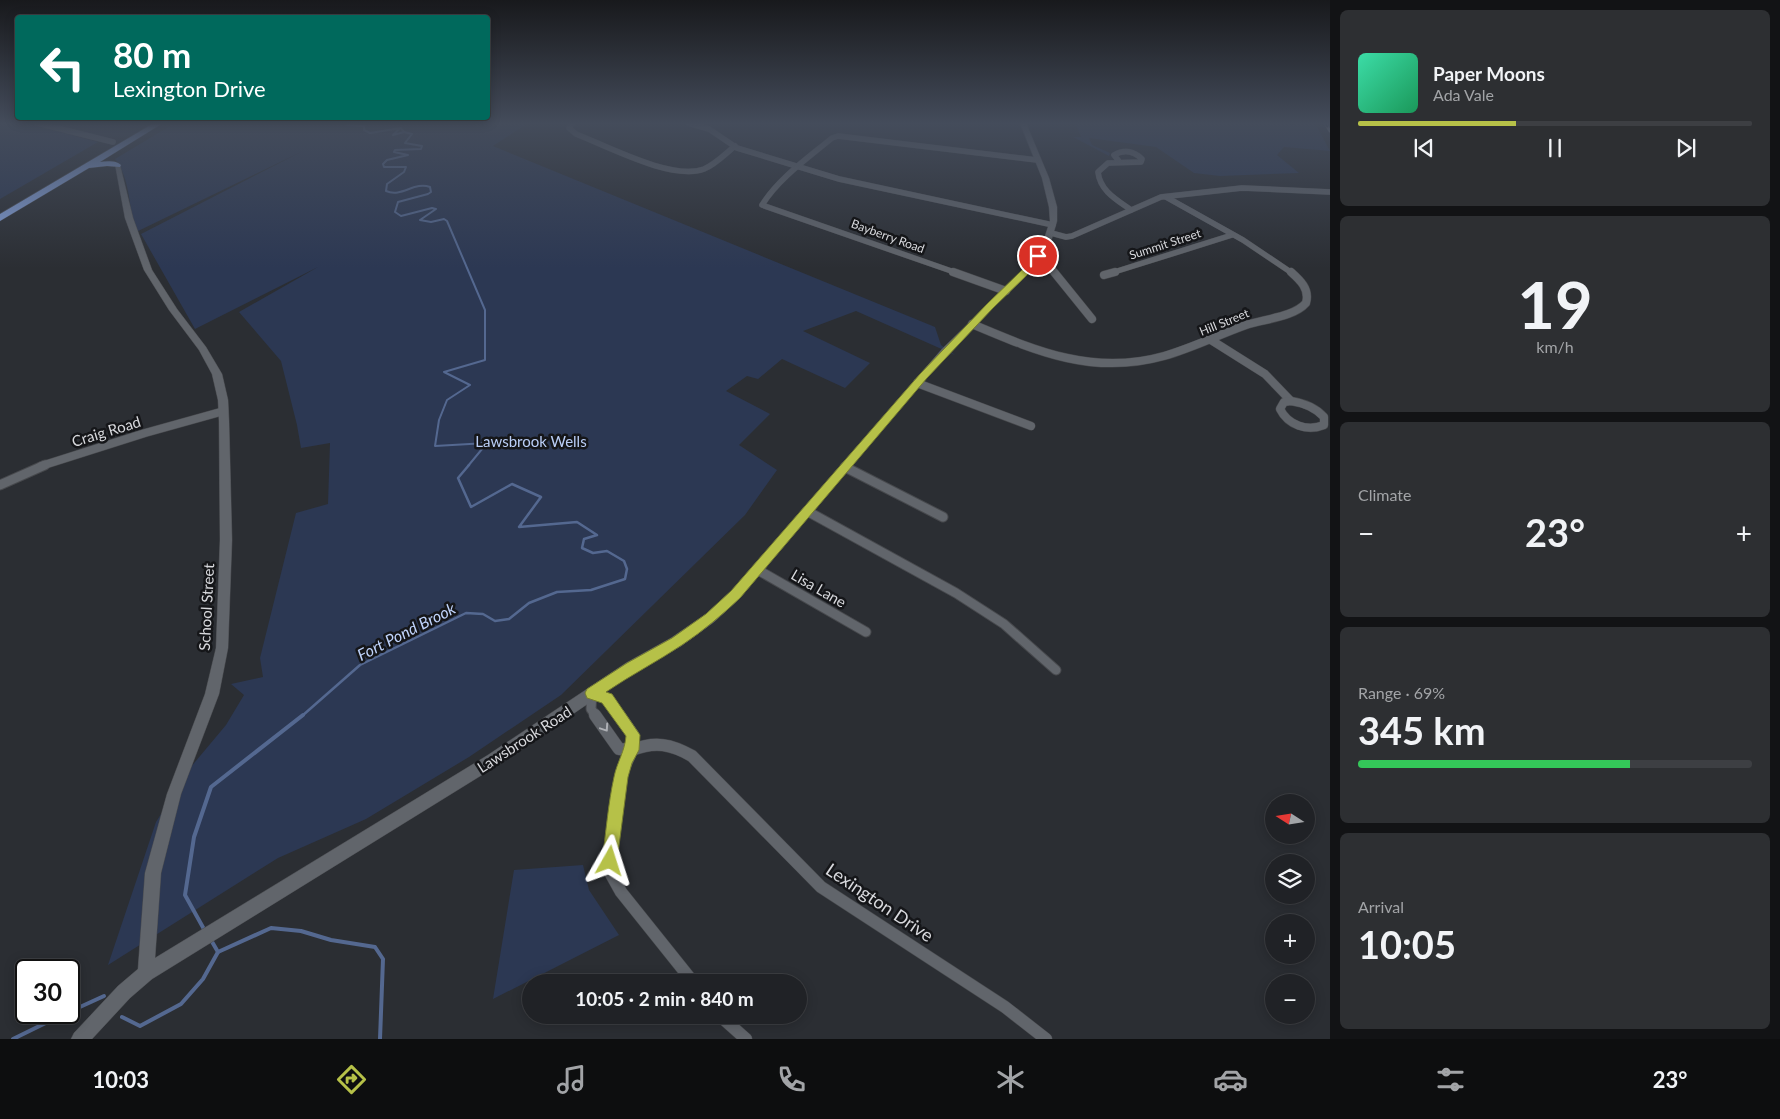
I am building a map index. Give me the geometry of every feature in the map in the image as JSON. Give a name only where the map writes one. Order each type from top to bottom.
[{"type":"highway","points":[[0,209],[67,171]]},
{"type":"highway","points":[[0,218],[78,171]]},
{"type":"street","name":"School Street","points":[[118,171],[129,218],[148,270],[173,310],[209,359],[221,386],[224,411],[226,540],[222,648],[212,694],[174,794],[153,873],[146,973]]},
{"type":"street","points":[[678,171],[696,171]]},
{"type":"street","name":"Bayberry Road","points":[[794,171],[766,197],[762,204],[1006,291]]},
{"type":"street","points":[[816,171],[1052,229],[1066,237],[1095,228],[1152,200],[1166,197],[1248,188],[1330,192]]},
{"type":"street","points":[[1041,171],[1053,204],[1052,229]]},
{"type":"street","points":[[1098,171],[1098,178],[1103,186],[1131,210]]},
{"type":"street","name":"Hill Street","points":[[972,324],[1052,356],[1103,364],[1154,360],[1266,318],[1294,312],[1307,301],[1304,285],[1294,272],[1275,258],[1166,197]]},
{"type":"street","name":"Lawsbrook Road","points":[[146,973],[493,760],[631,667],[676,642],[710,618],[758,570],[917,383],[1038,256],[1052,229]]},
{"type":"street","name":"Summit Street","points":[[1104,275],[1232,235]]},
{"type":"street","points":[[1038,256],[1048,264],[1092,319]]},
{"type":"street","points":[[1211,340],[1268,376],[1282,388],[1292,401],[1306,404],[1319,411],[1324,417],[1324,425],[1318,428],[1310,428],[1289,421],[1282,415],[1280,408],[1284,402],[1292,401]]},
{"type":"street","points":[[917,383],[1031,426]]},
{"type":"street","name":"Craig Road","points":[[0,485],[25,472],[61,460],[178,423],[224,411]]},
{"type":"street","points":[[845,467],[943,518]]},
{"type":"street","points":[[807,511],[956,593],[1004,624],[1056,670]]},
{"type":"street","name":"Lisa Lane","points":[[758,570],[866,632]]},
{"type":"street","points":[[632,750],[619,749],[592,709],[592,693],[607,698],[633,735],[632,750],[626,760],[621,777],[610,854],[611,874],[621,892],[686,974]]},
{"type":"street","name":"Lexington Drive","points":[[632,750],[649,744],[660,743],[679,748],[692,756],[821,887],[1005,1007],[1046,1039]]},
{"type":"street","points":[[80,1039],[124,992],[146,973]]},
{"type":"street","points":[[729,1024],[746,1039]]},
{"type":"green space","points":[[0,171],[47,171],[0,199]]},
{"type":"green space","name":"Lawsbrook Wells","points":[[122,171],[261,171],[134,233]]},
{"type":"green space","name":"Lawsbrook Wells","points":[[263,171],[555,171],[935,327],[941,345],[955,355],[856,311],[803,331],[870,363],[845,388],[782,359],[758,379],[747,376],[726,391],[770,414],[739,445],[777,470],[745,515],[561,695],[469,757],[366,819],[278,858],[108,965],[156,822],[190,768],[226,725],[244,695],[231,684],[263,677],[260,658],[296,513],[328,504],[330,443],[301,448],[281,361],[239,312],[318,267],[195,329],[141,234]]},
{"type":"green space","points":[[1192,171],[1299,173],[1220,176]]},
{"type":"green space","points":[[583,865],[589,890],[619,935],[542,974],[522,974],[522,984],[493,999],[514,870]]},
{"type":"waterway","name":"Fort Pond Brook","points":[[404,171],[387,184],[386,191],[392,193],[424,186],[430,187],[431,192],[398,202],[395,212],[401,216],[432,208],[436,209],[420,220],[431,222],[444,219],[447,221],[485,310],[485,360],[444,372],[470,385],[447,400],[439,420],[435,446],[487,443],[468,466]]},
{"type":"waterway","name":"Fort Pond Brook","points":[[302,716],[360,665],[466,613],[483,614],[495,621],[509,619],[529,603],[557,592],[591,590],[625,579],[627,569],[624,561],[607,551],[593,553],[582,548],[584,539],[597,535],[577,522],[519,527],[541,497],[512,484],[471,507],[458,478],[469,465]]},
{"type":"waterway","name":"Fort Pond Brook","points":[[205,931],[185,895],[194,837],[211,787],[303,715]]},
{"type":"waterway","name":"Fort Pond Brook","points":[[218,952],[271,928],[301,931],[331,940],[375,947],[383,959],[380,1039]]},
{"type":"waterway","name":"Fort Pond Brook","points":[[211,940],[218,952]]},
{"type":"waterway","points":[[122,1017],[140,1026],[181,1004],[203,979],[218,952]]},
{"type":"waterway","points":[[80,1007],[104,996]]},
{"type":"waterway","points":[[13,1039],[44,1024]]},
{"type":"route","points":[[610,861],[610,848],[621,777],[626,760],[632,750],[633,735],[607,698],[592,693],[631,667],[676,642],[710,618],[736,594],[923,376],[990,306],[1012,286],[1038,256]]}]
